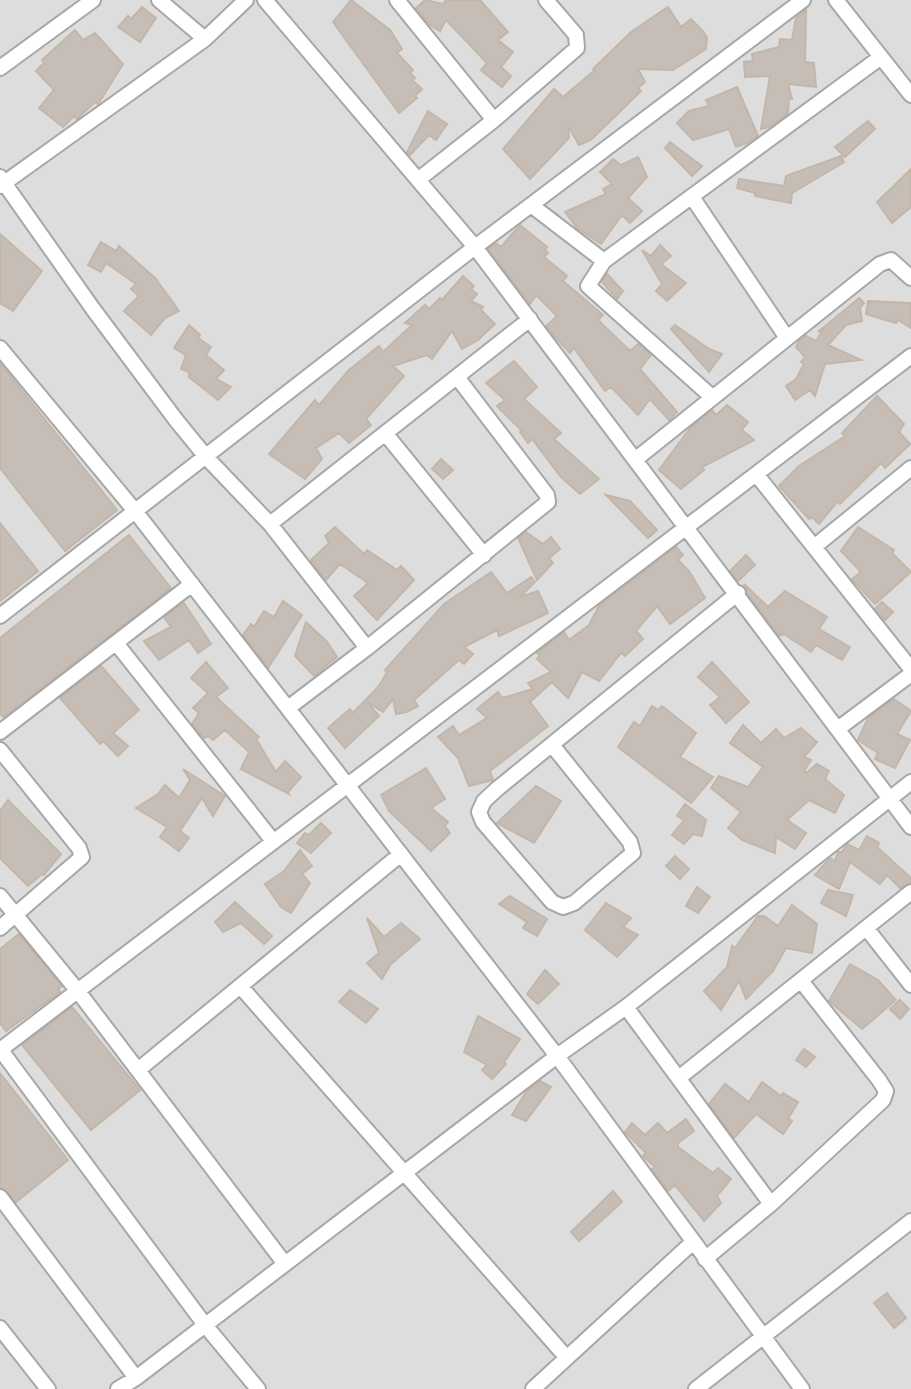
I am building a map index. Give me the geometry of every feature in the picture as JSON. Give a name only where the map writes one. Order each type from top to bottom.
[{"type":"street","points":[[0,68],[93,0]]},
{"type":"street","points":[[159,0],[205,39]]},
{"type":"street","points":[[246,0],[205,39],[1,182],[93,309],[207,457],[270,524],[367,648]]},
{"type":"street","points":[[265,0],[475,247],[688,526],[911,827]]},
{"type":"street","points":[[419,179],[494,120],[577,48],[576,35],[546,0]]},
{"type":"street","points":[[0,616],[475,247],[803,0]]},
{"type":"street","points":[[836,0],[911,95]]},
{"type":"street","points":[[399,1],[494,120]]},
{"type":"street","points":[[712,397],[588,286],[604,261],[881,57]]},
{"type":"street","points":[[692,197],[787,338]]},
{"type":"street","points":[[531,205],[604,261]]},
{"type":"street","points":[[636,459],[885,262],[891,260],[911,278]]},
{"type":"street","points":[[270,524],[530,319]]},
{"type":"street","points":[[0,348],[192,584],[557,1056],[802,1389]]},
{"type":"street","points":[[258,1389],[205,1325],[0,1049],[911,356]]},
{"type":"street","points":[[288,708],[484,555],[549,499],[457,376]]},
{"type":"street","points":[[385,433],[484,555]]},
{"type":"street","points":[[814,547],[910,470]]},
{"type":"street","points":[[756,474],[911,672],[839,728]]},
{"type":"street","points":[[0,733],[192,584]]},
{"type":"street","points":[[552,745],[630,842],[634,853],[574,903],[563,907],[552,902],[483,822],[479,812],[484,802],[552,745],[738,593]]},
{"type":"street","points":[[116,643],[273,841]]},
{"type":"street","points":[[0,750],[82,852],[77,864],[0,928]]},
{"type":"street","points":[[118,1389],[136,1378],[557,1056],[626,1007],[911,782]]},
{"type":"street","points":[[138,1070],[401,854]]},
{"type":"street","points":[[680,1077],[802,982],[911,892]]},
{"type":"street","points":[[0,896],[77,990],[285,1264]]},
{"type":"street","points":[[867,929],[911,985]]},
{"type":"street","points":[[705,1259],[771,1204],[875,1110],[886,1091],[802,982]]},
{"type":"street","points":[[240,986],[567,1358]]},
{"type":"street","points":[[626,1007],[771,1204]]},
{"type":"street","points":[[0,1197],[136,1378]]},
{"type":"street","points":[[696,1389],[911,1221]]},
{"type":"street","points":[[533,1389],[692,1242]]},
{"type":"street","points":[[0,1328],[48,1389]]},
{"type":"shaded area","points":[[0,0],[911,0],[911,1389],[0,1389]]},
{"type":"building","points":[[351,0],[390,30],[402,49],[397,53],[413,70],[410,73],[415,78],[412,80],[422,89],[415,96],[417,98],[399,113],[333,22]]},
{"type":"building","points":[[425,0],[443,4],[446,0],[480,0],[508,32],[498,40],[513,52],[501,67],[511,76],[502,87],[481,70],[487,63],[446,20],[440,31],[430,25],[416,8]]},
{"type":"building","points":[[142,7],[156,18],[140,42],[118,27],[128,16],[131,19]]},
{"type":"building","points":[[668,7],[681,27],[691,19],[703,31],[707,38],[706,49],[673,70],[638,69],[645,82],[638,88],[641,91],[591,140],[579,145],[568,126],[569,138],[530,179],[503,149],[554,89],[563,97],[595,70],[593,69],[631,32]]},
{"type":"building","points":[[806,10],[805,62],[814,63],[816,87],[788,84],[792,99],[789,99],[788,114],[769,127],[761,129],[770,76],[745,77],[744,62],[753,61],[752,54],[779,47],[780,39],[792,40],[796,18]]},
{"type":"building","points":[[75,30],[83,40],[95,33],[123,64],[98,104],[95,102],[77,119],[74,116],[63,127],[39,108],[54,90],[36,71],[44,63],[42,60]]},
{"type":"building","points":[[737,87],[758,136],[749,142],[736,147],[729,129],[693,140],[677,123],[689,111],[709,106],[706,100]]},
{"type":"building","points":[[428,111],[447,124],[436,140],[429,135],[410,155],[407,152]]},
{"type":"building","points":[[868,121],[875,129],[845,157],[835,147]]},
{"type":"building","points":[[670,142],[702,166],[692,176],[665,148]]},
{"type":"building","points":[[841,156],[844,162],[792,193],[791,203],[755,196],[755,193],[737,188],[739,179],[784,186],[786,176]]},
{"type":"building","points":[[638,157],[647,177],[628,198],[642,211],[630,223],[622,215],[601,244],[577,228],[565,212],[606,194],[603,189],[612,184],[600,172],[613,159],[621,165]]},
{"type":"building","points":[[911,169],[911,207],[892,223],[877,202]]},
{"type":"building","points":[[520,225],[547,247],[545,250],[548,253],[544,257],[567,276],[563,281],[603,315],[598,320],[630,351],[638,344],[651,355],[640,369],[677,412],[669,420],[650,399],[638,415],[611,387],[605,391],[574,348],[570,353],[546,326],[557,316],[536,295],[530,304],[488,249],[496,243],[501,247]]},
{"type":"building","points":[[0,234],[42,271],[13,311],[0,303]]},
{"type":"building","points":[[101,242],[116,251],[119,246],[155,278],[179,311],[165,318],[151,335],[124,311],[139,296],[131,289],[136,284],[106,263],[101,272],[88,265]]},
{"type":"building","points":[[660,245],[671,256],[661,264],[686,283],[667,301],[656,291],[662,284],[642,250],[651,256]]},
{"type":"building","points":[[607,274],[623,291],[617,299],[602,282]]},
{"type":"building","points":[[463,276],[474,286],[471,289],[477,294],[471,301],[483,307],[481,310],[495,324],[478,340],[462,349],[452,331],[432,359],[427,355],[393,366],[404,376],[366,419],[371,425],[349,443],[339,433],[316,448],[322,459],[305,479],[269,454],[315,400],[319,405],[349,370],[379,346],[383,352],[412,325],[405,323],[425,305],[429,309],[440,298],[442,300]]},
{"type":"building","points":[[859,298],[864,303],[860,308],[862,321],[846,325],[828,345],[861,360],[825,364],[815,396],[810,390],[795,400],[786,386],[796,379],[804,364],[801,362],[805,357],[796,347],[799,341],[806,336],[816,341],[823,330],[818,332]]},
{"type":"building","points":[[868,301],[911,303],[911,328],[898,320],[896,323],[866,314]]},
{"type":"building","points":[[189,325],[200,335],[198,338],[211,347],[206,355],[224,370],[216,379],[231,387],[218,400],[189,377],[189,372],[181,369],[186,355],[174,348]]},
{"type":"building","points":[[675,325],[709,349],[722,354],[709,372],[671,329]]},
{"type":"building","points":[[514,361],[537,387],[524,399],[561,433],[554,439],[599,479],[580,494],[561,477],[532,439],[528,443],[520,432],[522,431],[497,406],[505,400],[486,383]]},
{"type":"building","points":[[0,363],[117,510],[65,551],[0,468]]},
{"type":"building","points":[[877,396],[904,424],[899,432],[910,444],[885,468],[881,463],[840,504],[838,501],[819,524],[812,517],[809,519],[779,486],[799,466],[845,436],[842,433]]},
{"type":"building","points":[[727,405],[748,422],[742,430],[754,440],[702,467],[704,470],[681,489],[659,470],[691,427],[712,410],[716,415]]},
{"type":"building","points":[[441,459],[453,470],[443,479],[432,469]]},
{"type":"building","points":[[606,495],[630,501],[657,530],[648,538]]},
{"type":"building","points":[[0,523],[38,571],[0,601]]},
{"type":"building","points":[[335,527],[364,554],[367,550],[397,570],[401,566],[414,580],[377,620],[354,596],[368,583],[340,564],[326,580],[311,560],[329,543],[325,536]]},
{"type":"building","points":[[858,527],[894,550],[892,553],[911,572],[875,604],[852,579],[861,572],[841,551]]},
{"type":"building","points":[[526,532],[543,544],[551,537],[560,549],[549,558],[553,563],[537,580],[518,538]]},
{"type":"building","points":[[129,535],[171,588],[4,717],[0,714],[0,638]]},
{"type":"building","points":[[676,547],[683,555],[678,560],[689,571],[705,598],[670,624],[657,606],[636,631],[643,639],[625,656],[621,653],[599,681],[582,672],[568,698],[552,682],[530,702],[548,726],[490,771],[493,780],[469,786],[458,758],[438,737],[453,726],[459,735],[487,718],[477,709],[498,692],[502,698],[533,689],[528,683],[551,672],[537,659],[540,655],[537,653],[564,632],[569,640],[589,625],[599,606]]},
{"type":"building","points":[[746,555],[755,565],[738,581],[730,571]]},
{"type":"building","points":[[491,572],[507,593],[531,577],[535,582],[520,597],[538,591],[548,613],[499,636],[497,630],[464,647],[473,654],[464,664],[459,660],[414,700],[418,706],[407,712],[396,714],[393,699],[383,712],[367,702],[379,716],[345,748],[328,728],[350,709],[353,713],[379,686],[387,672],[385,670],[444,604]]},
{"type":"building","points":[[744,584],[768,607],[785,591],[827,617],[819,629],[850,647],[842,660],[816,645],[811,652],[784,634],[779,636],[747,593]]},
{"type":"building","points":[[283,601],[302,615],[268,668],[243,635],[251,624],[254,627],[264,611],[274,617]]},
{"type":"building","points":[[882,602],[893,612],[885,620],[875,609]]},
{"type":"building","points":[[184,603],[211,644],[198,653],[189,640],[159,660],[144,641],[171,627],[164,617]]},
{"type":"building","points":[[306,622],[327,642],[337,657],[314,676],[295,656]]},
{"type":"building","points":[[206,662],[228,688],[216,697],[259,737],[256,739],[276,772],[285,761],[301,777],[289,794],[241,769],[249,752],[225,730],[213,740],[208,736],[204,738],[192,724],[199,713],[193,708],[208,693],[191,678]]},
{"type":"building","points":[[712,662],[749,702],[726,723],[710,705],[720,697],[698,677]]},
{"type":"building","points":[[101,666],[139,710],[113,733],[128,746],[118,756],[103,741],[100,744],[60,698]]},
{"type":"building","points":[[894,699],[911,711],[897,734],[910,740],[895,768],[875,759],[878,753],[858,740],[868,718]]},
{"type":"building","points":[[652,706],[658,710],[662,706],[696,733],[680,757],[713,777],[691,803],[618,747],[634,722],[640,726]]},
{"type":"building","points":[[743,725],[761,743],[776,729],[784,738],[801,728],[817,742],[804,757],[811,760],[804,771],[806,773],[817,764],[829,771],[825,779],[844,795],[835,813],[809,800],[787,820],[806,833],[795,849],[776,837],[775,853],[742,840],[728,828],[741,812],[711,788],[719,776],[748,787],[763,767],[730,743]]},
{"type":"building","points":[[426,768],[445,799],[431,808],[448,822],[445,826],[450,833],[431,851],[389,811],[381,795]]},
{"type":"building","points":[[183,769],[225,796],[213,816],[202,798],[180,831],[189,838],[179,851],[160,837],[167,827],[136,808],[158,794],[165,785],[179,798],[190,780]]},
{"type":"building","points":[[536,786],[561,801],[534,843],[497,823]]},
{"type":"building","points":[[8,800],[61,854],[44,875],[28,886],[0,858],[0,811]]},
{"type":"building","points":[[685,804],[706,820],[702,836],[693,834],[684,844],[672,835],[684,820],[677,816]]},
{"type":"building","points":[[321,823],[331,833],[311,853],[297,843],[305,833],[309,835]]},
{"type":"building","points":[[867,836],[879,843],[877,847],[911,878],[911,883],[900,888],[887,875],[880,884],[850,862],[839,889],[815,875],[830,858],[835,861],[838,852],[842,852],[847,844],[859,850]]},
{"type":"building","points":[[300,850],[312,866],[302,874],[310,883],[291,913],[281,907],[265,884],[284,871]]},
{"type":"building","points":[[675,856],[689,869],[680,879],[666,866]]},
{"type":"building","points":[[697,887],[710,897],[698,913],[686,906]]},
{"type":"building","points":[[828,890],[853,895],[846,916],[821,903]]},
{"type":"building","points":[[510,896],[547,919],[537,936],[523,928],[527,922],[499,904]]},
{"type":"building","points":[[235,902],[272,936],[264,944],[241,923],[223,932],[215,922]]},
{"type":"building","points":[[606,903],[631,918],[623,927],[638,935],[617,957],[585,930]]},
{"type":"building","points":[[792,905],[817,924],[812,953],[786,948],[773,971],[746,999],[739,981],[721,1010],[704,991],[727,967],[732,946],[735,948],[758,916],[764,916],[778,926]]},
{"type":"building","points":[[367,918],[384,937],[401,923],[420,939],[391,964],[382,979],[367,963],[379,953]]},
{"type":"building","points":[[19,934],[62,986],[58,989],[60,992],[6,1031],[0,1023],[0,949]]},
{"type":"building","points":[[850,964],[878,980],[896,1000],[862,1029],[829,1001]]},
{"type":"building","points":[[545,970],[559,984],[538,1004],[527,994]]},
{"type":"building","points":[[350,990],[378,1009],[366,1023],[339,1002]]},
{"type":"building","points":[[900,1000],[909,1009],[900,1019],[890,1009]]},
{"type":"building","points":[[72,1007],[140,1090],[91,1130],[22,1045]]},
{"type":"building","points":[[478,1016],[520,1039],[504,1062],[506,1064],[492,1079],[482,1070],[487,1065],[464,1052]]},
{"type":"building","points":[[804,1049],[815,1057],[806,1067],[796,1060]]},
{"type":"building","points":[[0,1073],[68,1160],[16,1202],[7,1191],[0,1188]]},
{"type":"building","points":[[540,1081],[551,1087],[526,1121],[512,1115],[526,1092]]},
{"type":"building","points":[[762,1082],[781,1096],[783,1093],[798,1102],[788,1119],[792,1121],[783,1134],[756,1114],[734,1138],[709,1104],[725,1084],[749,1102]]},
{"type":"building","points":[[686,1119],[694,1131],[678,1143],[678,1147],[713,1173],[718,1168],[731,1179],[717,1196],[721,1203],[704,1221],[675,1185],[668,1191],[652,1169],[655,1167],[643,1156],[646,1153],[625,1132],[632,1123],[645,1135],[658,1123],[667,1133]]},
{"type":"building","points":[[613,1191],[622,1202],[579,1241],[571,1232]]},
{"type":"building","points":[[887,1293],[906,1318],[894,1328],[874,1303]]}]
